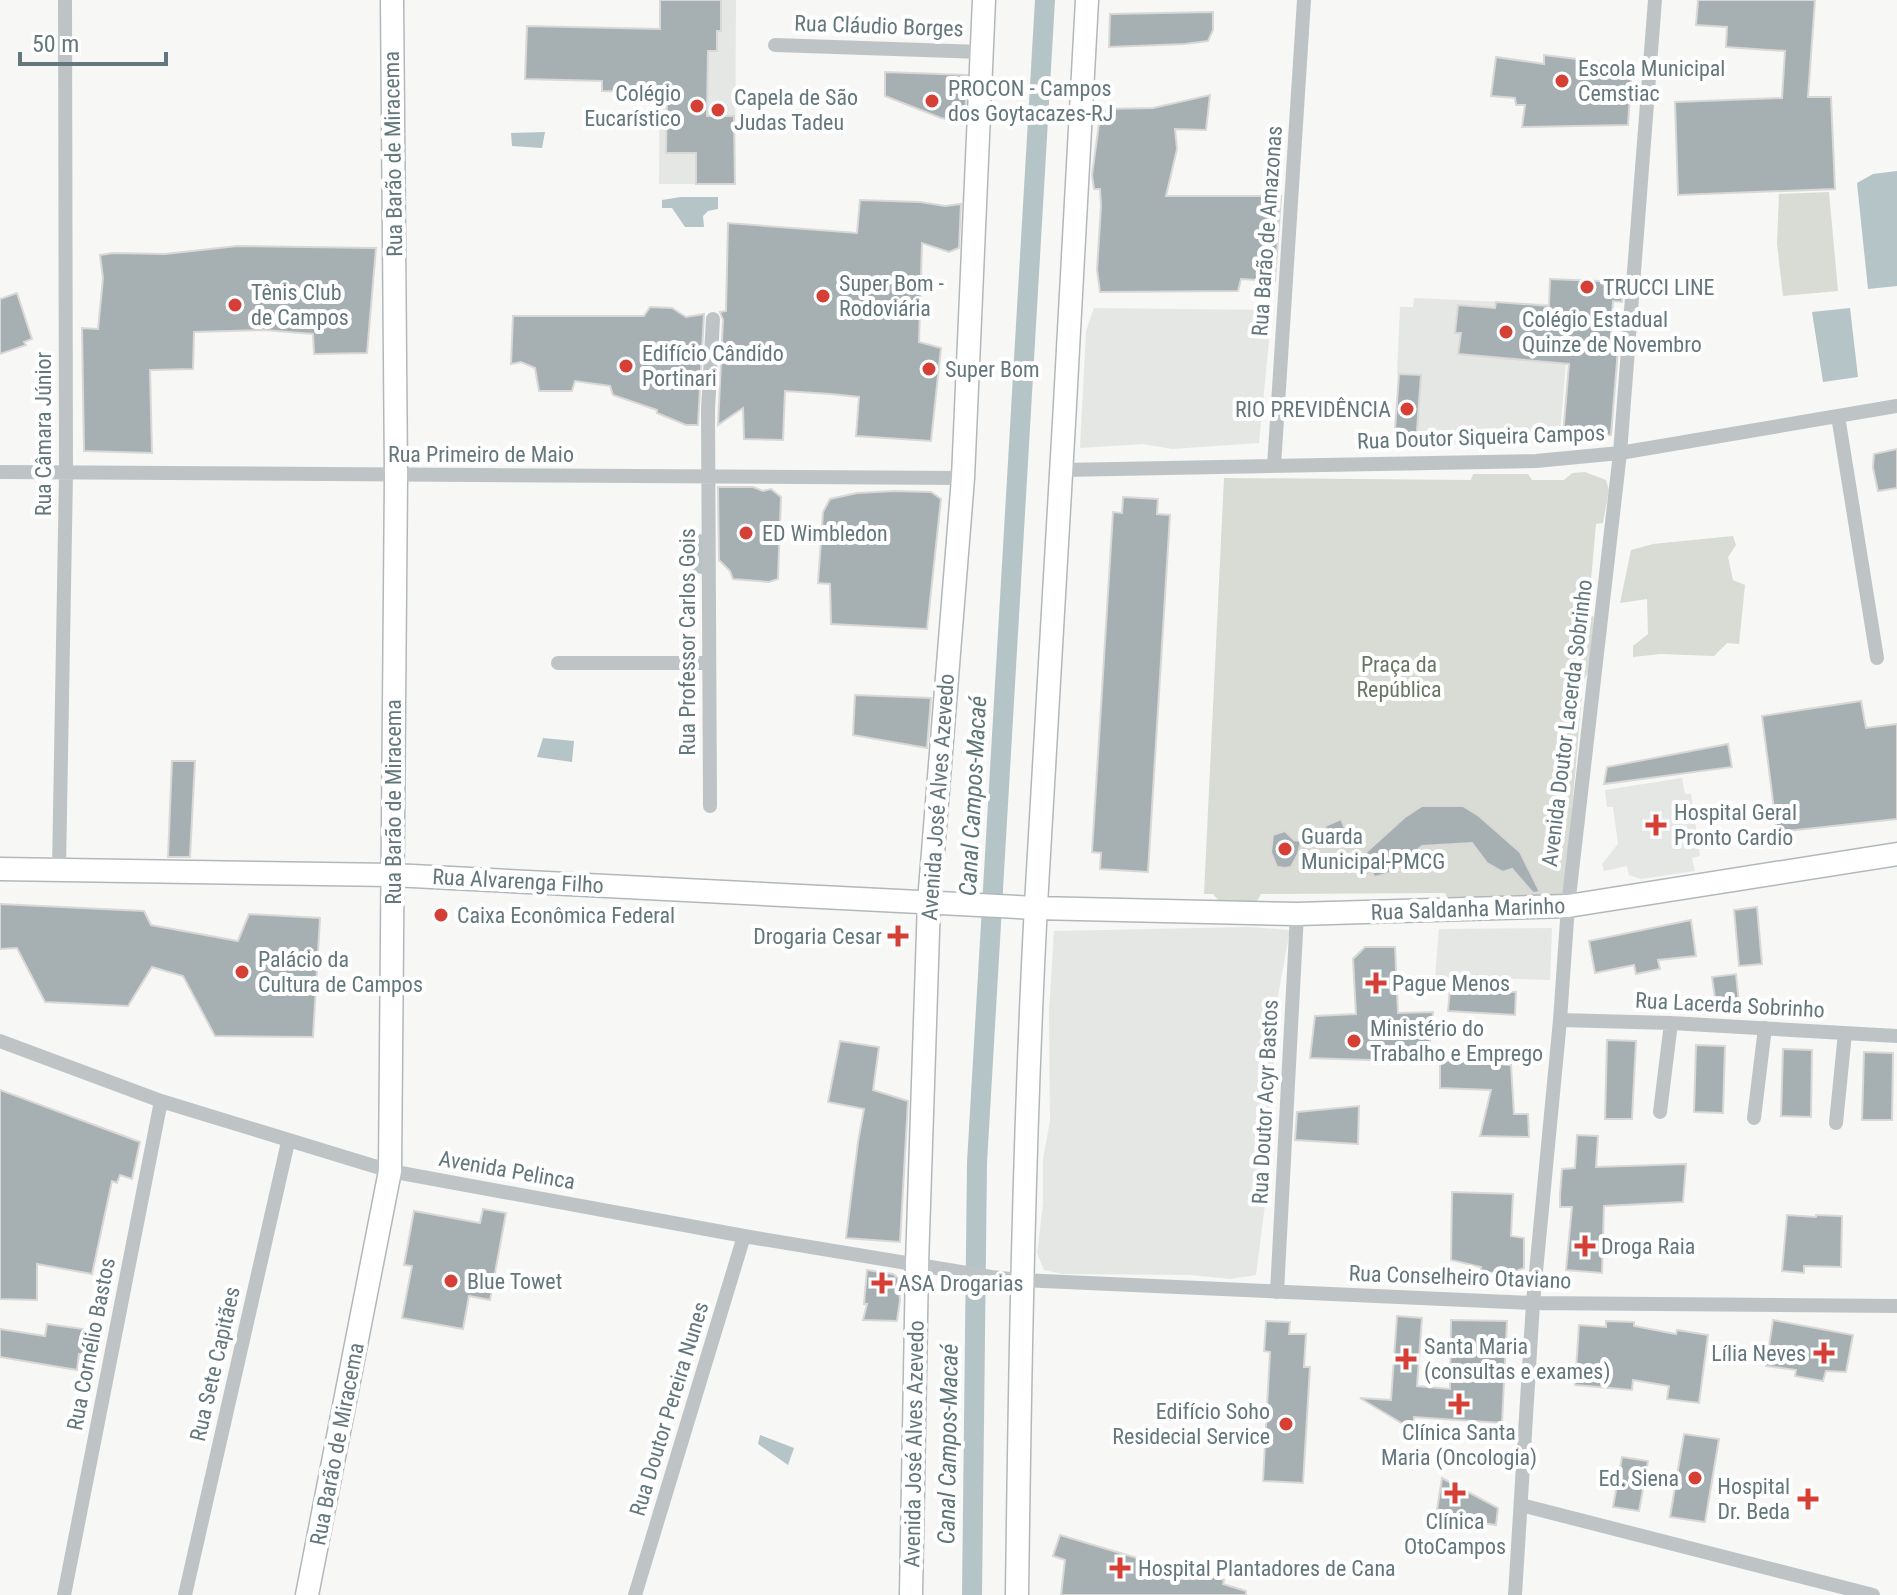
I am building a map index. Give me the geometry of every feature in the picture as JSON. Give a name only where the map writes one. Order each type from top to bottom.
[{"type":"main road","name":"Rua Barão de Miracema","points":[[307,1595],[390,1171],[396,476],[392,0]]},
{"type":"main road","name":"Avenida José Alves Azevedo","points":[[911,1595],[917,1264],[929,902],[963,478],[984,0]]},
{"type":"main road","points":[[1017,1595],[1021,1280],[1036,908],[1087,0]]},
{"type":"main road","name":"Rua Saldanha Marinho","points":[[1036,908],[1297,914],[1568,906],[1897,854]]},
{"type":"main road","name":"Rua Alvarenga Filho","points":[[0,869],[393,875],[1036,908]]},
{"type":"street","name":"Rua Câmara Júnior","points":[[59,869],[66,474],[65,0]]},
{"type":"street","name":"Rua Barão de Amazonas","points":[[1274,466],[1304,0]]},
{"type":"street","name":"Avenida Doutor Lacerda Sobrinho","points":[[1515,1595],[1533,1303],[1568,906],[1620,453],[1655,0]]},
{"type":"street","name":"Rua Cláudio Borges","points":[[775,45],[982,52]]},
{"type":"street","name":"Rua Professor Carlos Gois","points":[[710,806],[708,379],[713,319]]},
{"type":"street","name":"Rua Doutor Siqueira Campos","points":[[1063,470],[1536,461],[1620,453],[1897,406]]},
{"type":"street","points":[[1838,416],[1877,658]]},
{"type":"street","name":"Rua Primeiro de Maio","points":[[0,472],[963,478]]},
{"type":"street","points":[[558,663],[708,663]]},
{"type":"street","name":"Rua Doutor Acyr Bastos","points":[[1277,1292],[1297,914]]},
{"type":"street","name":"Rua Lacerda Sobrinho","points":[[1560,1020],[1897,1036]]},
{"type":"street","points":[[1660,1112],[1671,1023]]},
{"type":"street","points":[[1754,1118],[1765,1028]]},
{"type":"street","points":[[1836,1123],[1845,1033]]},
{"type":"street","name":"Avenida Pelinca","points":[[0,1041],[161,1101],[390,1171],[744,1236],[1021,1280]]},
{"type":"street","name":"Rua Cornélio Bastos","points":[[64,1595],[161,1101]]},
{"type":"street","name":"Rua Sete Capitães","points":[[185,1595],[288,1142]]},
{"type":"street","name":"Rua Doutor Pereira Nunes","points":[[635,1595],[744,1236]]},
{"type":"street","name":"Rua Conselheiro Otaviano","points":[[1021,1280],[1533,1303],[1897,1306]]},
{"type":"street","points":[[1521,1505],[1873,1595]]},
{"type":"shaded area","name":"Colégio Eucarístico","points":[[660,0],[736,0],[735,184],[659,184]]},
{"type":"shaded area","points":[[545,132],[542,148],[512,146],[511,133]]},
{"type":"shaded area","points":[[1897,171],[1897,286],[1868,289],[1857,183],[1873,174]]},
{"type":"shaded area","points":[[718,197],[718,209],[708,211],[703,216],[704,227],[685,227],[672,208],[662,208],[662,200]]},
{"type":"shaded area","points":[[1414,298],[1571,305],[1559,444],[1416,444],[1421,376],[1397,374],[1400,307],[1413,307]]},
{"type":"shaded area","points":[[1094,308],[1269,310],[1271,320],[1259,443],[1172,449],[1143,444],[1080,448],[1086,331]]},
{"type":"shaded area","points":[[1850,308],[1858,377],[1823,382],[1812,312]]},
{"type":"shaded area","points":[[702,534],[702,574],[690,572],[688,566],[681,563],[679,538]]},
{"type":"shaded area","points":[[543,738],[574,741],[572,762],[537,757]]},
{"type":"shaded area","name":"Hospital Geral Pronto Cardio","points":[[1682,778],[1685,794],[1691,794],[1700,856],[1692,858],[1695,871],[1641,879],[1629,875],[1627,866],[1604,871],[1602,864],[1618,844],[1613,807],[1607,807],[1605,790]]},
{"type":"shaded area","points":[[1250,927],[1290,930],[1277,1001],[1266,1197],[1256,1275],[1230,1279],[1190,1275],[1063,1274],[1044,1270],[1037,1253],[1043,1204],[1043,1159],[1050,1121],[1049,1012],[1054,931]]},
{"type":"shaded area","points":[[1552,928],[1550,980],[1435,977],[1439,929]]},
{"type":"shaded area","points":[[760,1435],[794,1448],[788,1465],[758,1444]]},
{"type":"green space","points":[[1829,192],[1838,291],[1783,296],[1777,244],[1779,194]]},
{"type":"green space","name":"Praça da República","points":[[1585,472],[1606,480],[1609,490],[1603,523],[1596,524],[1588,613],[1594,617],[1592,650],[1583,681],[1565,893],[1453,899],[1447,898],[1445,893],[1261,894],[1256,903],[1220,902],[1213,894],[1204,894],[1224,478],[1471,480],[1473,474],[1528,474],[1532,480],[1564,480],[1572,473]]},
{"type":"green space","points":[[1733,536],[1736,545],[1728,557],[1733,580],[1745,585],[1739,644],[1727,643],[1714,656],[1661,654],[1633,657],[1633,646],[1648,634],[1647,599],[1620,603],[1631,550],[1653,544]]},
{"type":"building","points":[[660,0],[721,0],[721,31],[717,31],[717,51],[708,51],[707,116],[734,116],[735,184],[696,184],[696,153],[666,153],[667,93],[602,91],[602,81],[525,79],[527,26],[660,29]]},
{"type":"building","points":[[1698,0],[1815,0],[1808,97],[1831,97],[1835,189],[1678,195],[1675,102],[1782,98],[1785,51],[1726,47],[1727,27],[1696,25]]},
{"type":"building","points":[[1213,12],[1213,30],[1208,41],[1109,47],[1110,14]]},
{"type":"building","name":"Escola Municipal Cemstiac","points":[[1544,55],[1632,66],[1628,125],[1522,127],[1525,105],[1516,105],[1515,98],[1491,96],[1496,57],[1544,64]]},
{"type":"building","name":"PROCON - Campos dos Goytacazes-RJ","points":[[885,72],[967,75],[965,122],[941,118],[885,96]]},
{"type":"building","points":[[1210,95],[1206,130],[1175,129],[1177,149],[1166,196],[1281,196],[1275,281],[1241,279],[1238,291],[1100,292],[1097,270],[1100,189],[1094,189],[1092,175],[1101,109],[1153,108]]},
{"type":"building","name":"Super Bom - Rodoviária","points":[[860,200],[945,206],[961,204],[959,248],[949,252],[922,243],[919,342],[941,348],[931,441],[856,436],[859,397],[831,394],[785,391],[783,440],[744,439],[743,408],[718,425],[723,320],[720,312],[726,311],[728,223],[857,233]]},
{"type":"building","name":"Tênis Club de Campos","points":[[237,246],[376,248],[367,353],[314,354],[313,334],[264,330],[194,332],[193,369],[150,370],[152,453],[84,451],[82,328],[98,329],[103,278],[100,255],[165,254]]},
{"type":"building","points":[[1550,279],[1623,282],[1622,302],[1613,301],[1610,348],[1618,349],[1611,435],[1563,436],[1569,364],[1458,354],[1461,333],[1455,333],[1458,305],[1495,308],[1496,302],[1549,306]]},
{"type":"building","points":[[17,293],[32,339],[24,342],[26,345],[0,354],[0,299]]},
{"type":"building","name":"Edifício Cândido Portinari","points":[[650,307],[672,308],[686,317],[704,314],[698,425],[686,425],[657,413],[657,410],[613,395],[610,386],[575,381],[572,391],[539,391],[535,368],[521,362],[511,364],[513,316],[644,316]]},
{"type":"building","name":"RIO PREVIDÊNCIA","points":[[1399,374],[1421,375],[1416,444],[1394,443]]},
{"type":"building","points":[[1897,449],[1897,488],[1878,491],[1873,468],[1874,454]]},
{"type":"building","name":"ED Wimbledon","points":[[718,487],[771,489],[781,497],[778,579],[769,582],[733,579],[719,560]]},
{"type":"building","points":[[931,492],[941,499],[927,629],[831,624],[830,584],[818,583],[823,512],[830,499],[857,493]]},
{"type":"building","points":[[1123,497],[1158,499],[1157,514],[1170,515],[1148,872],[1100,869],[1101,853],[1092,852],[1113,512],[1122,513]]},
{"type":"building","points":[[855,695],[931,698],[927,748],[853,735]]},
{"type":"building","points":[[1861,701],[1866,728],[1897,724],[1897,819],[1777,832],[1762,716]]},
{"type":"building","points":[[1728,744],[1732,767],[1604,784],[1607,767]]},
{"type":"building","points":[[172,761],[195,761],[190,857],[168,857]]},
{"type":"building","points":[[1422,806],[1463,806],[1479,816],[1520,852],[1540,892],[1533,893],[1512,869],[1503,872],[1487,863],[1472,843],[1422,846],[1393,872],[1375,877],[1371,872],[1364,877],[1352,865],[1405,817]]},
{"type":"building","points":[[1341,819],[1348,837],[1332,843],[1325,826]]},
{"type":"building","name":"Guarda Municipal-PMCG","points":[[1285,831],[1294,840],[1301,841],[1291,867],[1285,868],[1277,867],[1271,852],[1273,835]]},
{"type":"building","name":"Palácio da Cultura de Campos","points":[[0,904],[144,911],[151,925],[238,941],[249,914],[320,918],[313,1037],[215,1036],[183,976],[152,967],[128,1006],[45,1002],[17,948],[0,949]]},
{"type":"building","points":[[1757,907],[1762,964],[1739,966],[1734,910]]},
{"type":"building","points":[[1691,920],[1696,956],[1658,960],[1660,969],[1636,974],[1634,965],[1595,973],[1589,941]]},
{"type":"building","points":[[1365,947],[1395,947],[1398,1013],[1433,1012],[1428,1062],[1310,1058],[1315,1016],[1356,1014],[1353,959]]},
{"type":"building","points":[[1736,974],[1739,1003],[1716,1006],[1712,977]]},
{"type":"building","points":[[1450,988],[1516,992],[1515,1015],[1448,1011]]},
{"type":"building","points":[[1607,1040],[1636,1041],[1632,1119],[1605,1119]]},
{"type":"building","points":[[840,1041],[879,1047],[873,1090],[908,1101],[900,1242],[846,1238],[864,1109],[828,1102]]},
{"type":"building","points":[[1696,1045],[1725,1046],[1723,1113],[1694,1112]]},
{"type":"building","points":[[1783,1049],[1812,1050],[1811,1117],[1781,1116]]},
{"type":"building","points":[[1864,1052],[1893,1053],[1892,1120],[1862,1120]]},
{"type":"building","points":[[1440,1060],[1511,1065],[1514,1114],[1528,1114],[1529,1137],[1480,1136],[1491,1090],[1440,1088]]},
{"type":"building","points":[[0,1090],[140,1142],[132,1179],[120,1175],[117,1183],[112,1181],[92,1274],[37,1264],[37,1300],[0,1299]]},
{"type":"building","points":[[1359,1106],[1358,1144],[1295,1140],[1297,1112]]},
{"type":"building","points":[[1577,1135],[1598,1136],[1596,1167],[1686,1164],[1683,1202],[1604,1206],[1602,1273],[1566,1270],[1572,1207],[1560,1207],[1562,1169],[1575,1168]]},
{"type":"building","points":[[1452,1192],[1513,1194],[1511,1236],[1524,1238],[1524,1268],[1508,1274],[1481,1272],[1481,1267],[1451,1260]]},
{"type":"building","name":"Blue Towet","points":[[483,1209],[506,1213],[490,1300],[469,1296],[463,1329],[402,1318],[412,1266],[404,1265],[414,1211],[480,1223]]},
{"type":"building","points":[[1787,1215],[1842,1216],[1841,1267],[1804,1266],[1804,1273],[1782,1271]]},
{"type":"building","points":[[867,1270],[893,1274],[898,1278],[900,1300],[897,1321],[863,1320],[867,1304],[864,1304]]},
{"type":"building","points":[[1397,1316],[1422,1318],[1417,1386],[1450,1389],[1451,1320],[1507,1321],[1502,1423],[1414,1417],[1413,1430],[1360,1398],[1391,1400]]},
{"type":"building","name":"Lília Neves","points":[[1773,1320],[1853,1335],[1846,1372],[1826,1371],[1823,1381],[1795,1376],[1796,1370],[1766,1366]]},
{"type":"building","name":"Edifício Soho Residecial Service","points":[[1266,1321],[1290,1322],[1289,1334],[1306,1334],[1304,1367],[1310,1367],[1303,1483],[1263,1481],[1270,1352],[1264,1351]]},
{"type":"building","points":[[1606,1321],[1634,1322],[1634,1326],[1676,1334],[1677,1330],[1708,1335],[1699,1403],[1667,1399],[1669,1386],[1633,1380],[1632,1390],[1575,1385],[1579,1325],[1606,1327]]},
{"type":"building","points":[[47,1324],[83,1329],[83,1334],[89,1335],[86,1355],[79,1354],[77,1370],[0,1357],[0,1329],[45,1336]]},
{"type":"building","name":"Ed. Siena","points":[[1684,1434],[1719,1439],[1705,1522],[1670,1517]]},
{"type":"building","points":[[1622,1457],[1648,1461],[1639,1511],[1613,1507]]},
{"type":"building","name":"Clínica OtoCampos","points":[[1442,1478],[1498,1508],[1496,1525],[1436,1516]]},
{"type":"building","name":"Hospital Plantadores de Cana","points":[[1060,1535],[1207,1579],[1209,1575],[1224,1580],[1223,1584],[1246,1591],[1246,1595],[1061,1595],[1065,1560],[1053,1556]]},
{"type":"waterway","name":"Canal Campos-Macaé","points":[[972,1595],[977,1163],[1045,0]]},
{"type":"place","name":"Escola Municipal Cemstiac","points":[[1562,81]]},
{"type":"place","name":"PROCON - Campos dos Goytacazes-RJ","points":[[932,101]]},
{"type":"place","name":"Colégio Eucarístico","points":[[697,106]]},
{"type":"place","name":"Capela de São Judas Tadeu","points":[[718,110]]},
{"type":"place","name":"TRUCCI LINE","points":[[1587,287]]},
{"type":"place","name":"Super Bom - Rodoviária","points":[[823,296]]},
{"type":"place","name":"Tênis Club de Campos","points":[[235,305]]},
{"type":"place","name":"Colégio Estadual Quinze de Novembro","points":[[1506,332]]},
{"type":"place","name":"Edifício Cândido Portinari","points":[[626,366]]},
{"type":"place","name":"Super Bom","points":[[929,369]]},
{"type":"place","name":"RIO PREVIDÊNCIA","points":[[1407,409]]},
{"type":"place","name":"ED Wimbledon","points":[[746,533]]},
{"type":"place","name":"Hospital Geral Pronto Cardio","points":[[1656,825]]},
{"type":"place","name":"Guarda Municipal-PMCG","points":[[1285,849]]},
{"type":"place","name":"Caixa Econômica Federal","points":[[441,915]]},
{"type":"place","name":"Drogaria Cesar","points":[[898,936]]},
{"type":"place","name":"Palácio da Cultura de Campos","points":[[242,972]]},
{"type":"place","name":"Pague Menos","points":[[1376,983]]},
{"type":"place","name":"Ministério do Trabalho e Emprego","points":[[1354,1041]]},
{"type":"place","name":"Droga Raia","points":[[1585,1246]]},
{"type":"place","name":"Blue Towet","points":[[451,1281]]},
{"type":"place","name":"ASA Drogarias","points":[[882,1283]]},
{"type":"place","name":"Lília Neves","points":[[1824,1353]]},
{"type":"place","name":"Santa Maria (consultas e exames)","points":[[1406,1359]]},
{"type":"place","name":"Clínica Santa Maria (Oncologia)","points":[[1459,1404]]},
{"type":"place","name":"Edifício Soho Residecial Service","points":[[1286,1424]]},
{"type":"place","name":"Ed. Siena","points":[[1695,1478]]},
{"type":"place","name":"Clínica OtoCampos","points":[[1455,1493]]},
{"type":"place","name":"Hospital Dr. Beda","points":[[1808,1499]]},
{"type":"place","name":"Hospital Plantadores de Cana","points":[[1120,1568]]}]
